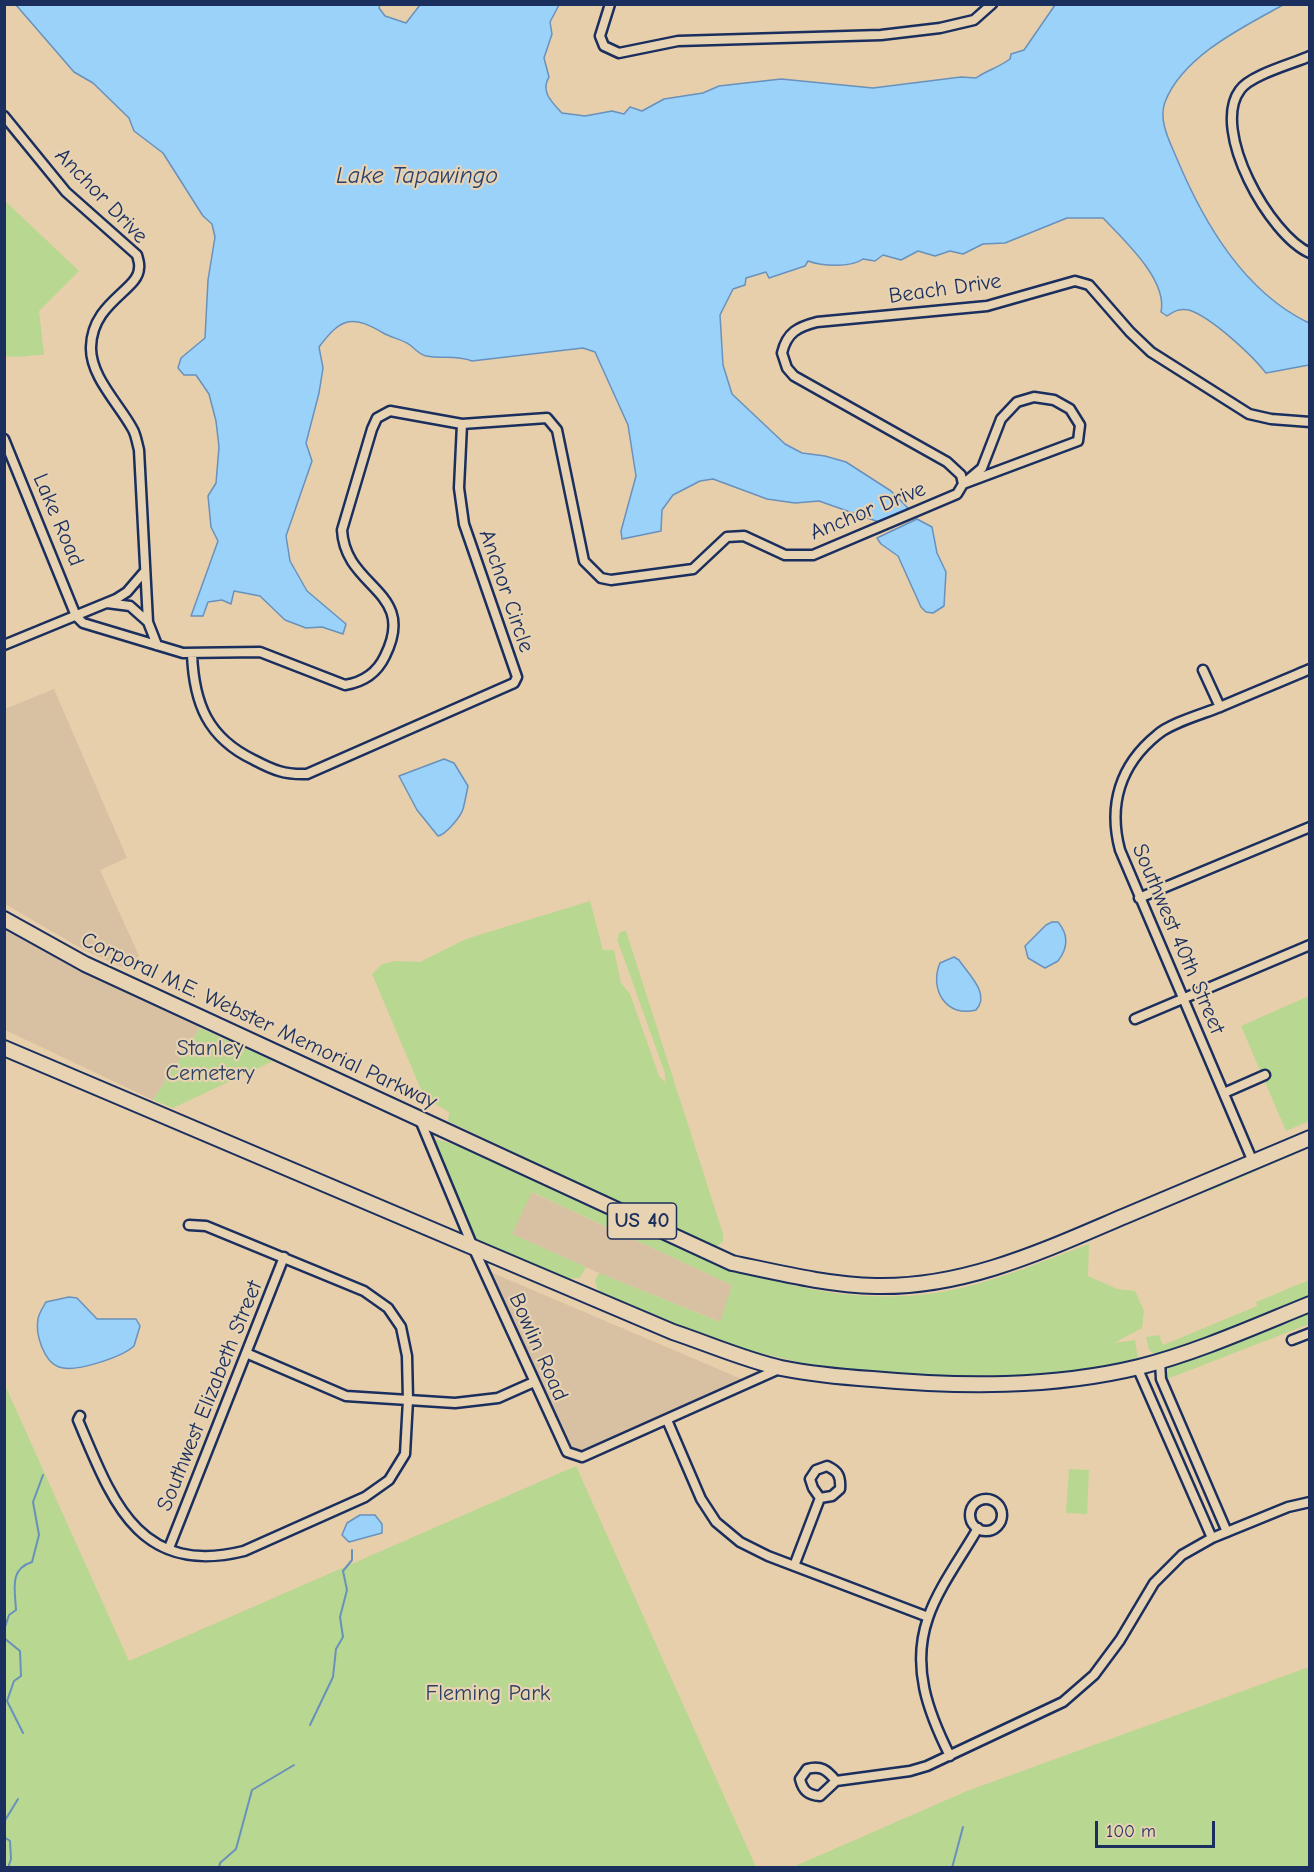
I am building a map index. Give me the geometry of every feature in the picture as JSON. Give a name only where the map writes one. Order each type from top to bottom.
[{"type":"main road","name":"Corporal M.E. Webster Memorial Parkway","points":[[4,919],[85,964],[732,1263],[825,1281],[877,1286],[930,1283],[981,1273],[1038,1253],[1310,1138]]},
{"type":"main road","points":[[4,1048],[673,1332],[781,1368],[844,1377],[961,1384],[1008,1384],[1093,1376],[1160,1361],[1206,1346],[1310,1304]]},
{"type":"street","points":[[610,4],[600,36],[604,46],[619,53],[678,41],[881,35],[940,28],[974,20],[992,4]]},
{"type":"street","points":[[1310,56],[1245,84],[1232,104],[1230,115],[1235,147],[1255,190],[1266,208],[1295,243],[1310,253]]},
{"type":"street","name":"Anchor Drive","points":[[4,116],[66,192],[137,255],[140,270],[132,284],[114,297],[98,318],[92,332],[91,350],[95,367],[134,429],[139,450],[148,622],[157,645],[192,654],[260,652],[345,685],[371,676],[380,666],[391,644],[394,616],[390,606],[353,565],[343,545],[342,530],[372,429],[377,418],[390,411],[400,410],[462,424],[533,417],[547,418],[554,423],[584,561],[601,578],[611,580],[693,569],[727,537],[734,535],[744,536],[785,555],[813,555],[957,494],[963,484]]},
{"type":"street","name":"Beach Drive","points":[[963,484],[961,475],[947,462],[794,376],[787,368],[782,353],[789,336],[796,327],[817,322],[987,306],[1075,281],[1089,285],[1130,332],[1151,352],[1249,414],[1272,419],[1310,422]]},
{"type":"street","points":[[1034,397],[1054,400],[1070,409],[1080,425],[1078,441],[963,484],[982,468],[1001,419],[1017,402],[1034,397]]},
{"type":"street","name":"Anchor Circle","points":[[192,654],[197,697],[215,732],[232,749],[280,773],[307,774],[514,683],[517,678],[470,544],[459,488],[462,424]]},
{"type":"street","name":"Lake Road","points":[[4,439],[76,616]]},
{"type":"street","points":[[4,645],[76,616],[127,592],[145,570]]},
{"type":"street","points":[[106,603],[130,606],[148,622]]},
{"type":"street","points":[[76,616],[83,623],[157,645]]},
{"type":"street","points":[[1203,670],[1220,707],[1310,669]]},
{"type":"street","name":"Southwest 40th Street","points":[[1220,707],[1158,734],[1131,762],[1120,783],[1114,820],[1120,850],[1139,898],[1253,1162]]},
{"type":"street","points":[[1139,898],[1310,827]]},
{"type":"street","points":[[1135,1019],[1310,945]]},
{"type":"street","points":[[1224,1093],[1265,1075]]},
{"type":"street","name":"Bowlin Road","points":[[420,1119],[473,1247],[563,1447],[576,1457],[582,1457],[667,1420]]},
{"type":"street","points":[[80,1416],[78,1420],[109,1493],[131,1525],[158,1545],[188,1555],[225,1556],[244,1551],[365,1497],[389,1480],[405,1454],[408,1400],[407,1356],[401,1327],[388,1308],[364,1291],[284,1257],[206,1226],[189,1225]]},
{"type":"street","name":"Southwest Elizabeth Street","points":[[169,1548],[284,1257]]},
{"type":"street","points":[[1292,1340],[1310,1333]]},
{"type":"street","points":[[246,1353],[346,1396],[454,1403],[498,1398],[534,1382]]},
{"type":"street","points":[[1160,1361],[1161,1379],[1227,1532]]},
{"type":"street","points":[[1137,1367],[1212,1538]]},
{"type":"street","points":[[781,1368],[667,1420],[694,1486],[716,1522],[750,1549],[928,1617]]},
{"type":"street","points":[[1177,1458],[1192,1451]]},
{"type":"street","points":[[794,1566],[820,1498]]},
{"type":"street","points":[[836,1781],[910,1771],[950,1756],[1045,1712],[1079,1690],[1094,1675],[1120,1640],[1154,1584],[1182,1555],[1212,1538],[1288,1507],[1310,1502]]},
{"type":"street","points":[[950,1756],[925,1697],[921,1672],[923,1642],[928,1617],[978,1528]]},
{"type":"shaded area","points":[[54,689],[127,858],[100,870],[139,956],[128,970],[84,950],[5,904],[5,709]]},
{"type":"shaded area","points":[[7,927],[118,987],[201,1026],[153,1100],[5,1030],[4,929]]},
{"type":"shaded area","points":[[531,1192],[732,1285],[721,1322],[599,1273],[512,1234]]},
{"type":"shaded area","points":[[488,1271],[744,1380],[594,1448],[575,1451],[566,1443]]},
{"type":"green space","points":[[4,200],[79,271],[39,311],[44,355],[5,356]]},
{"type":"green space","points":[[590,901],[603,950],[614,950],[621,983],[630,994],[659,1076],[665,1082],[665,1073],[617,939],[620,932],[626,931],[723,1234],[723,1241],[716,1248],[448,1121],[449,1112],[428,1100],[422,1092],[372,974],[382,964],[395,961],[420,962],[466,939]]},
{"type":"green space","points":[[1309,996],[1309,1121],[1286,1131],[1241,1026]]},
{"type":"green space","name":"Stanley Cemetery","points":[[200,1028],[273,1061],[173,1108],[153,1100]]},
{"type":"green space","points":[[436,1140],[477,1154],[693,1253],[738,1270],[784,1283],[831,1292],[879,1296],[949,1291],[1010,1273],[1089,1244],[1088,1276],[1117,1289],[1135,1291],[1144,1311],[1142,1328],[1114,1343],[1135,1340],[1138,1358],[1080,1371],[1018,1378],[955,1380],[890,1376],[827,1367],[764,1354],[705,1337],[616,1303],[602,1293],[595,1280],[599,1273],[720,1322],[732,1285],[532,1192],[512,1234],[586,1267],[580,1278],[562,1279],[482,1245],[474,1237],[434,1145]]},
{"type":"green space","points":[[1309,1146],[1309,1148],[1210,1191],[1209,1189]]},
{"type":"green space","points":[[1309,1280],[1309,1296],[1223,1331],[1158,1353],[1154,1354],[1149,1350],[1146,1337],[1159,1335],[1163,1345],[1257,1306],[1256,1302]]},
{"type":"green space","points":[[1309,1312],[1309,1324],[1167,1379],[1169,1365],[1217,1349]]},
{"type":"green space","name":"Fleming Park","points":[[4,1383],[129,1661],[576,1466],[756,1867],[5,1867]]},
{"type":"green space","points":[[1069,1469],[1089,1470],[1087,1514],[1066,1513]]},
{"type":"green space","points":[[1309,1667],[1309,1867],[793,1867],[967,1791]]},
{"type":"water","name":"Lake Tapawingo","points":[[380,4],[379,8],[385,16],[406,23],[420,5],[559,5],[550,22],[552,34],[544,58],[549,77],[547,92],[551,101],[562,113],[585,116],[612,111],[624,114],[630,107],[642,111],[664,99],[703,93],[719,86],[781,79],[873,88],[961,77],[976,78],[1006,62],[1010,59],[1011,54],[1024,50],[1055,5],[1283,5],[1216,44],[1185,71],[1165,102],[1163,117],[1168,139],[1213,231],[1246,274],[1265,293],[1286,310],[1309,323],[1309,365],[1266,373],[1230,337],[1198,314],[1186,309],[1177,310],[1167,316],[1161,312],[1158,287],[1151,274],[1132,249],[1103,218],[1067,218],[1005,243],[983,244],[963,254],[950,251],[935,256],[918,251],[901,260],[883,255],[875,261],[863,259],[844,265],[808,261],[805,266],[769,278],[766,272],[746,278],[745,285],[733,289],[720,315],[723,365],[732,394],[785,444],[802,453],[846,462],[891,491],[908,508],[905,512],[879,522],[819,501],[795,503],[767,499],[713,479],[700,481],[673,495],[662,510],[661,531],[622,539],[621,531],[636,476],[628,425],[595,352],[583,348],[472,361],[461,358],[432,357],[374,328],[349,322],[335,329],[319,347],[323,368],[306,443],[312,461],[286,536],[290,561],[307,591],[346,624],[343,634],[322,627],[306,628],[285,620],[260,596],[234,591],[231,604],[222,600],[208,602],[203,616],[191,616],[218,541],[211,527],[208,496],[216,483],[219,447],[216,421],[209,394],[196,375],[184,375],[178,368],[181,358],[205,338],[208,280],[215,237],[212,224],[203,216],[163,153],[134,131],[129,118],[93,83],[74,72],[16,5]]},
{"type":"water","points":[[917,519],[932,527],[937,553],[946,572],[944,606],[933,613],[926,612],[921,607],[898,556],[881,544],[877,538]]},
{"type":"water","points":[[444,759],[454,763],[468,786],[461,813],[448,829],[438,836],[417,810],[399,776]]},
{"type":"water","points":[[1052,922],[1058,922],[1062,927],[1066,942],[1058,961],[1045,968],[1028,958],[1025,946]]},
{"type":"water","points":[[954,957],[959,960],[980,991],[980,1004],[976,1010],[956,1010],[949,1006],[939,991],[937,973],[940,963]]},
{"type":"water","points":[[69,1297],[77,1298],[97,1319],[136,1319],[140,1326],[134,1346],[119,1355],[87,1366],[66,1368],[54,1364],[45,1354],[37,1325],[46,1302]]},
{"type":"water","points":[[360,1515],[375,1515],[382,1524],[382,1533],[349,1542],[342,1535],[347,1523]]},
{"type":"waterway","points":[[4,1630],[9,1615],[16,1610],[15,1581],[17,1575],[25,1565],[32,1562],[39,1535],[33,1502],[43,1475]]},
{"type":"waterway","points":[[310,1725],[333,1677],[336,1649],[343,1637],[340,1617],[347,1590],[343,1571],[352,1560],[352,1550]]},
{"type":"waterway","points":[[4,1638],[20,1651],[21,1676],[14,1681],[7,1701],[23,1733]]},
{"type":"waterway","points":[[219,1868],[220,1863],[236,1849],[252,1790],[294,1765]]},
{"type":"waterway","points":[[4,1822],[18,1799]]},
{"type":"waterway","points":[[952,1868],[963,1827]]},
{"type":"waterway","points":[[4,1837],[10,1841],[11,1859],[8,1868]]}]
